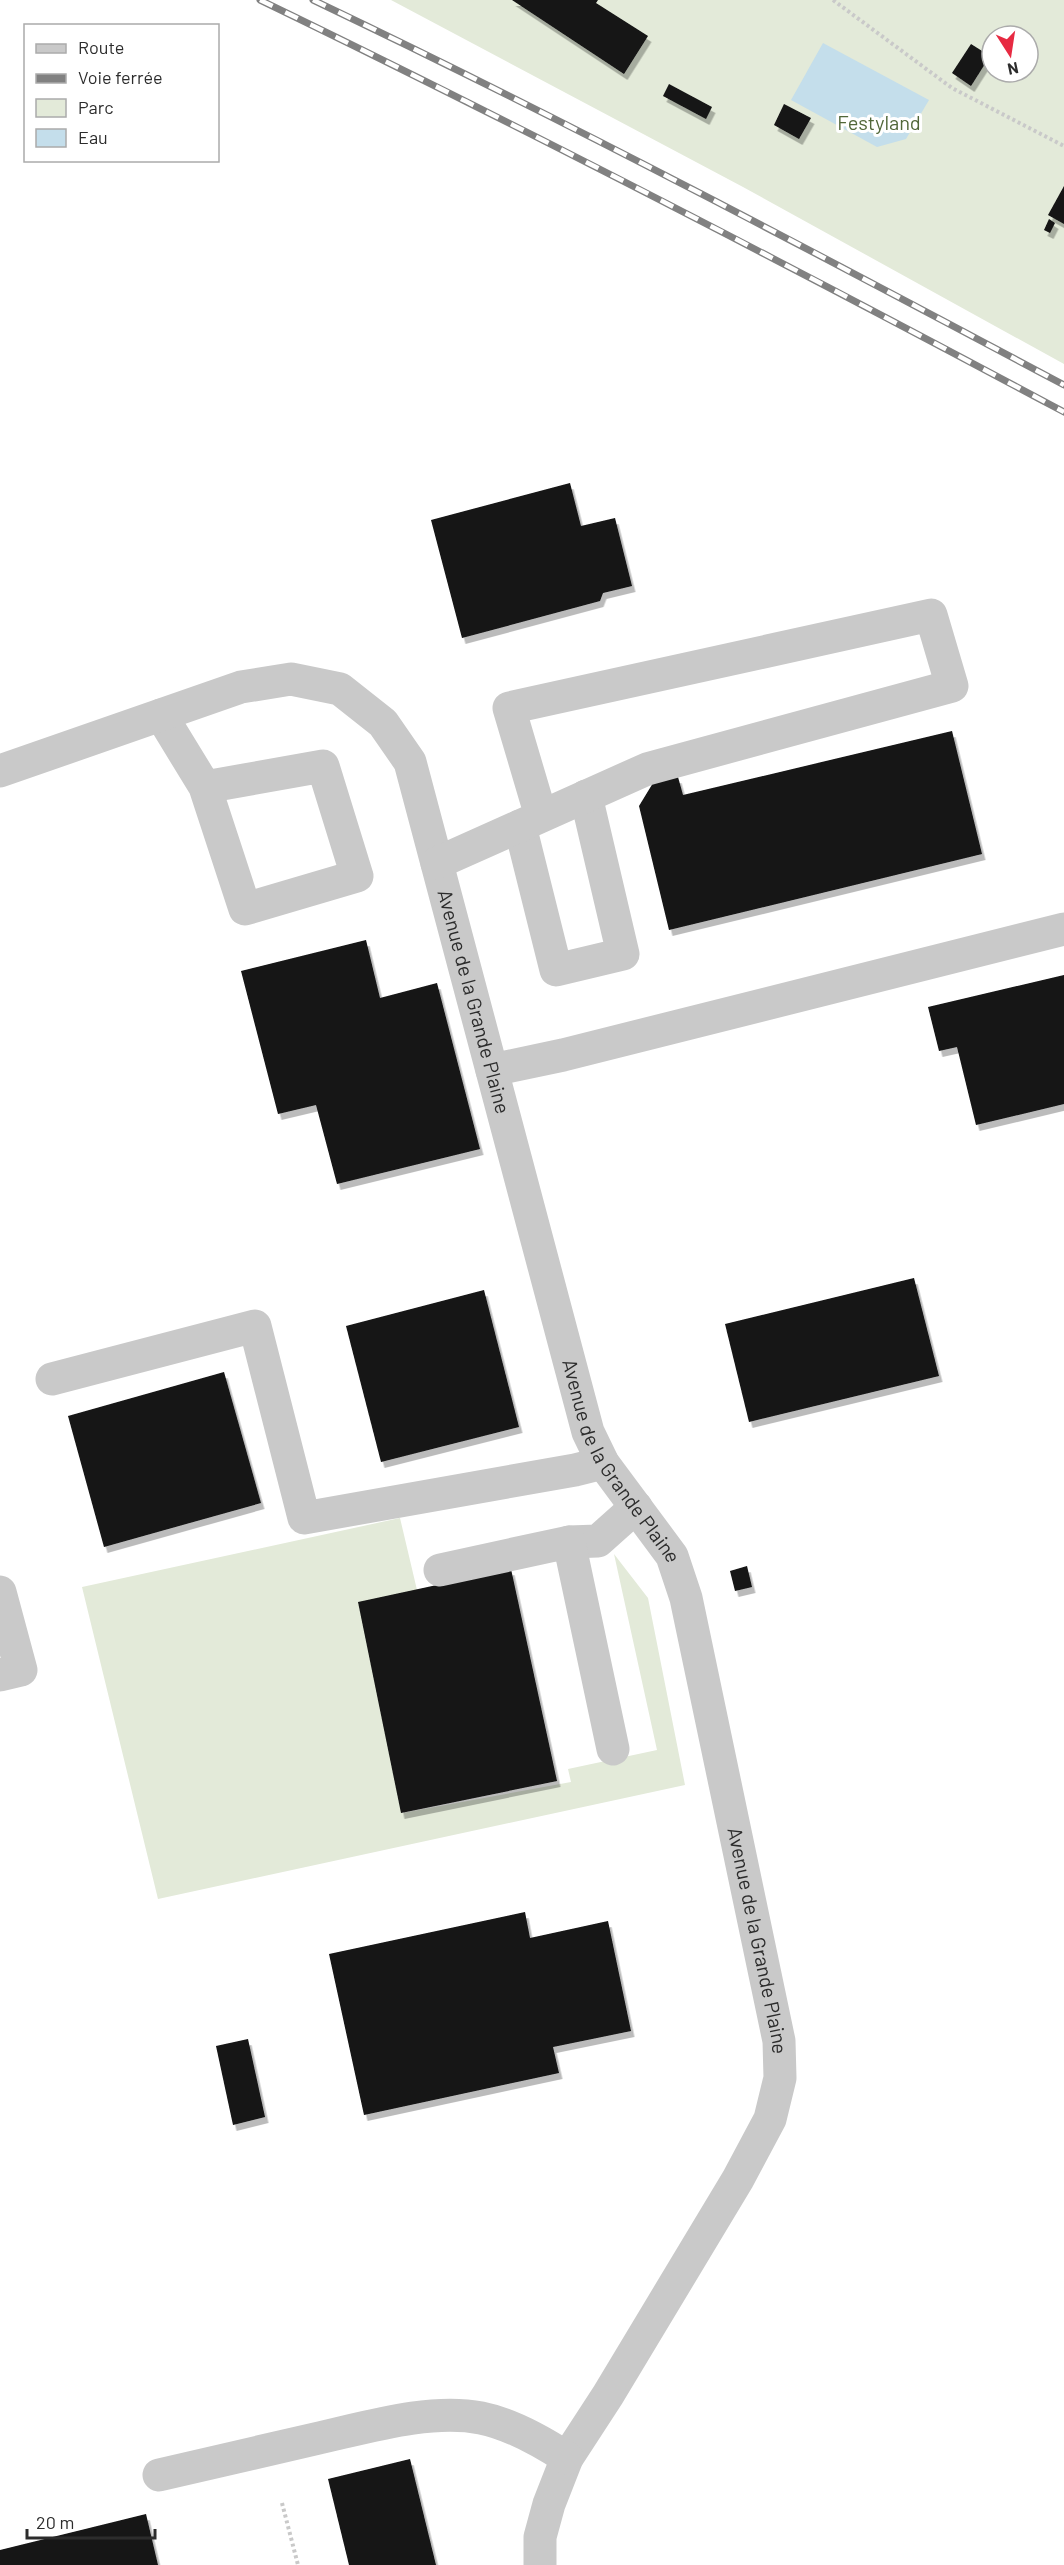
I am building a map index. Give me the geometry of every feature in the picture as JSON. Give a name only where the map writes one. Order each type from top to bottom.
[{"type":"street","points":[[437,863],[530,821],[586,796],[647,769],[952,686],[931,615],[509,708],[530,821],[556,970],[623,954],[586,796]]},
{"type":"street","name":"Avenue de la Grande Plaine","points":[[0,771],[242,687],[291,679],[340,689],[383,723],[410,762],[588,1432],[603,1462],[672,1556],[686,1598],[779,2041],[780,2078],[770,2119],[738,2179],[567,2458],[549,2504],[540,2537],[540,2565]]},
{"type":"street","points":[[161,715],[205,787],[245,909],[357,876],[323,766],[205,787]]},
{"type":"street","points":[[492,1070],[1064,928]]},
{"type":"street","points":[[52,1379],[255,1326],[304,1518],[575,1470],[603,1462]]},
{"type":"street","points":[[440,1570],[569,1542],[598,1541],[636,1507]]},
{"type":"street","points":[[569,1542],[613,1749]]},
{"type":"street","points":[[0,1592],[21,1670],[0,1675]]},
{"type":"street","points":[[159,2475],[384,2423],[441,2415],[479,2417],[504,2425],[567,2458]]},
{"type":"path","points":[[833,0],[952,88],[1064,146]]},
{"type":"path","points":[[282,2503],[298,2565]]},
{"type":"green space","name":"Festyland","points":[[391,0],[1064,0],[1064,364],[743,187]]},
{"type":"green space","points":[[400,1518],[417,1590],[402,1813],[571,1782],[568,1769],[657,1750],[614,1554],[648,1598],[685,1785],[158,1899],[82,1587]]},
{"type":"water","points":[[823,43],[929,100],[906,139],[877,147],[791,100]]},
{"type":"building","points":[[512,0],[598,0],[596,3],[648,36],[624,74]]},
{"type":"building","points":[[971,44],[980,50],[980,72],[971,86],[952,73]]},
{"type":"building","points":[[669,84],[712,107],[706,119],[663,96]]},
{"type":"building","points":[[784,104],[811,118],[799,139],[774,125]]},
{"type":"building","points":[[1064,186],[1064,224],[1048,215]]},
{"type":"building","points":[[1049,219],[1055,223],[1050,233],[1044,230]]},
{"type":"building","points":[[570,483],[581,526],[615,518],[632,586],[603,593],[600,601],[462,638],[431,520]]},
{"type":"building","points":[[952,731],[982,854],[669,930],[639,806],[653,783],[678,777],[683,795]]},
{"type":"building","points":[[366,940],[380,998],[437,983],[480,1149],[337,1184],[316,1105],[278,1114],[241,971]]},
{"type":"building","points":[[1064,975],[1064,1104],[976,1125],[957,1047],[939,1051],[928,1007]]},
{"type":"building","points":[[914,1278],[939,1376],[749,1422],[725,1324]]},
{"type":"building","points":[[484,1290],[519,1427],[381,1462],[346,1326]]},
{"type":"building","points":[[224,1372],[261,1503],[104,1547],[68,1416]]},
{"type":"building","points":[[747,1566],[752,1587],[735,1591],[730,1571]]},
{"type":"building","points":[[511,1569],[557,1781],[401,1813],[358,1602]]},
{"type":"building","points":[[525,1912],[530,1938],[608,1921],[631,2031],[553,2047],[559,2073],[364,2115],[329,1954]]},
{"type":"building","points":[[248,2039],[265,2117],[233,2125],[216,2046]]},
{"type":"building","points":[[410,2459],[436,2565],[349,2565],[328,2479]]},
{"type":"building","points":[[146,2514],[158,2565],[0,2565],[0,2550]]},
{"type":"railway","points":[[260,0],[664,202],[1064,412]]},
{"type":"railway","points":[[313,0],[597,140],[1064,385]]}]
